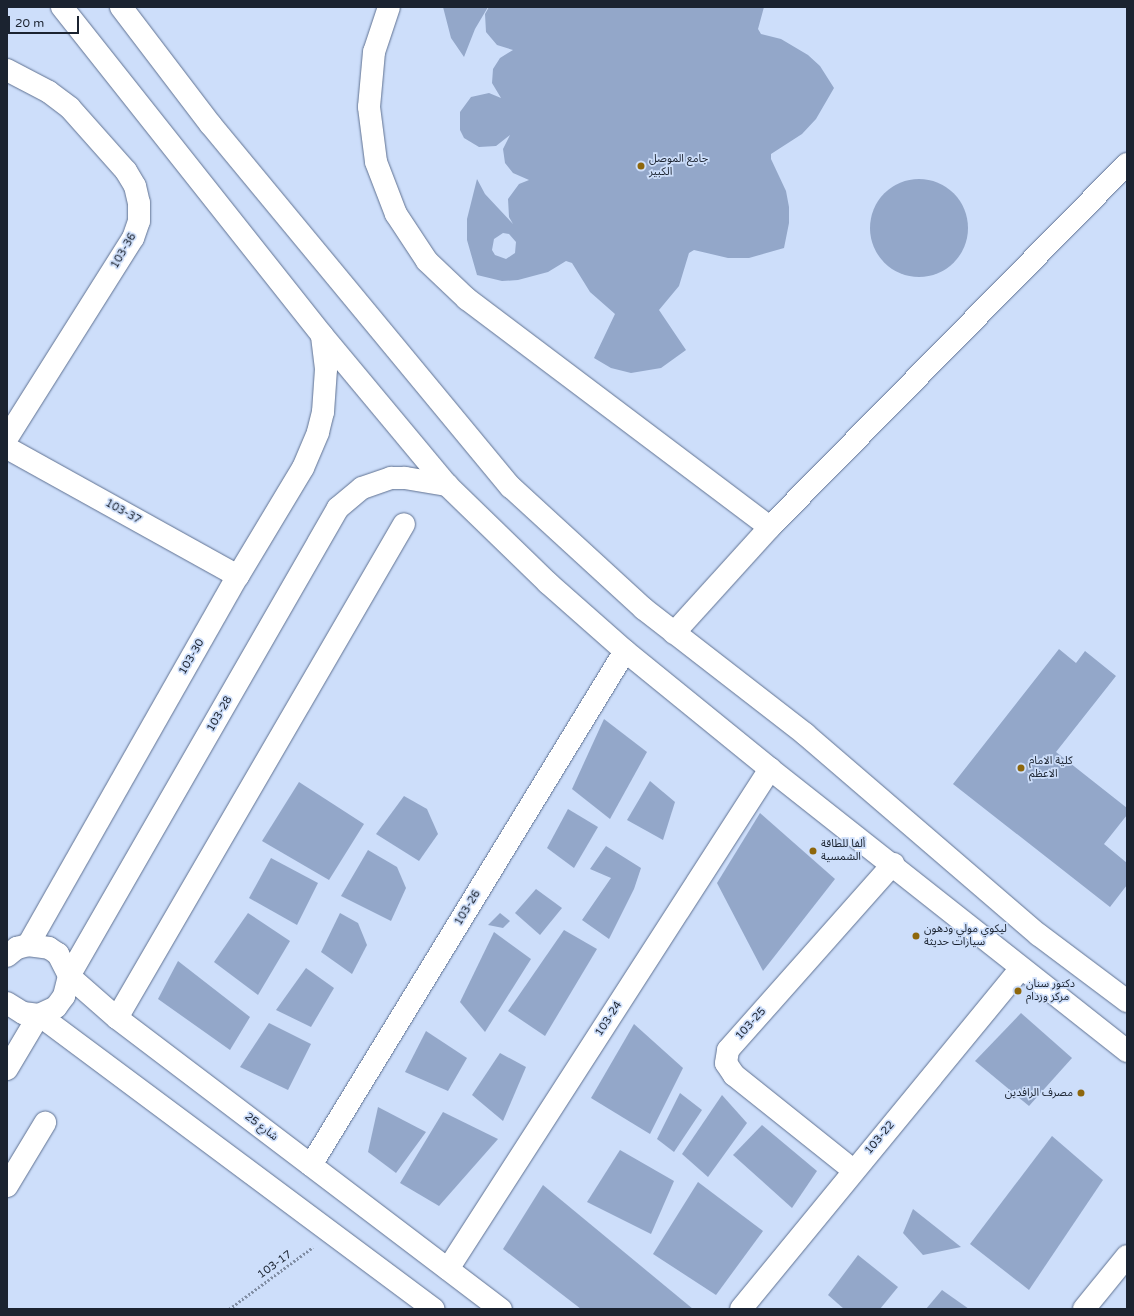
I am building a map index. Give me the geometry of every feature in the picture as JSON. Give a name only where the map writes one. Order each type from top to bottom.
[{"type":"street","points":[[62,7],[322,335],[447,485],[548,583],[625,651],[770,770],[893,864],[1021,968],[1127,1051]]},
{"type":"street","points":[[121,7],[216,131],[510,487],[644,609],[804,734],[1039,935],[1127,1001]]},
{"type":"street","points":[[389,7],[374,52],[369,107],[376,162],[396,214],[426,261],[467,299],[770,527]]},
{"type":"street","name":"103-36","points":[[7,70],[49,92],[70,108],[126,171],[135,186],[139,203],[139,221],[134,238],[7,438]]},
{"type":"street","points":[[674,633],[770,527],[1127,164]]},
{"type":"street","name":"103-30","points":[[28,944],[238,576],[303,468],[318,432],[326,390],[322,335]]},
{"type":"street","name":"103-37","points":[[7,448],[238,576]]},
{"type":"street","name":"103-28","points":[[39,1014],[50,1011],[60,1002],[67,990],[68,976],[338,508],[362,488],[391,478],[405,478],[447,485]]},
{"type":"street","points":[[117,1018],[404,524]]},
{"type":"street","name":"103-26","points":[[311,1165],[625,651]]},
{"type":"street","name":"103-24","points":[[448,1269],[770,770]]},
{"type":"street","name":"103-25","points":[[853,1170],[734,1075],[726,1063],[728,1050],[893,864]]},
{"type":"street","points":[[7,956],[17,948],[28,944]]},
{"type":"street","name":"شارع 25","points":[[28,944],[49,948],[58,954],[68,976],[117,1018],[501,1309]]},
{"type":"street","name":"103-22","points":[[741,1309],[853,1170],[1021,968]]},
{"type":"street","points":[[7,1003],[23,1013],[39,1014],[332,1234],[425,1307]]},
{"type":"street","points":[[7,1069],[39,1014]]},
{"type":"street","points":[[7,1186],[45,1123]]},
{"type":"street","points":[[1084,1309],[1127,1256]]},
{"type":"path","name":"103-17","points":[[229,1309],[332,1234]]},
{"type":"building","points":[[443,7],[488,7],[475,29],[464,57],[451,38]]},
{"type":"building","name":"جامع الموصل الكبير","points":[[489,7],[764,7],[758,29],[761,34],[781,39],[808,55],[820,66],[834,88],[816,119],[802,134],[771,154],[771,159],[786,191],[789,207],[789,223],[784,248],[749,258],[728,258],[694,250],[689,253],[679,286],[659,310],[686,350],[661,368],[631,373],[611,368],[594,358],[615,314],[590,292],[572,263],[566,261],[548,272],[518,280],[502,281],[477,275],[467,240],[467,219],[477,179],[485,194],[513,224],[509,217],[508,199],[519,184],[529,180],[513,173],[505,163],[503,149],[510,135],[496,146],[479,147],[464,138],[460,130],[460,112],[471,97],[489,93],[501,98],[492,83],[493,69],[500,58],[513,50],[497,45],[486,32],[485,14]],"holes":[[[503,233],[509,234],[516,242],[515,253],[506,259],[495,255],[492,250],[494,239]]]},
{"type":"building","points":[[919,179],[938,182],[954,193],[965,209],[968,228],[965,247],[954,263],[938,274],[919,277],[900,274],[884,263],[873,247],[870,228],[873,209],[884,193],[900,182]]},
{"type":"building","name":"كلية الامام الاعظم","points":[[1059,649],[1076,663],[1085,651],[1116,676],[1056,752],[1127,808],[1127,815],[1104,844],[1127,863],[1127,885],[1110,907],[953,784]]},
{"type":"building","points":[[604,719],[647,752],[610,819],[572,789]]},
{"type":"building","points":[[650,781],[675,802],[663,840],[627,820]]},
{"type":"building","points":[[299,782],[364,824],[329,880],[262,841]]},
{"type":"building","points":[[404,796],[427,809],[438,834],[419,861],[376,834]]},
{"type":"building","points":[[568,809],[598,827],[574,868],[547,848]]},
{"type":"building","points":[[760,813],[835,879],[763,971],[717,883]]},
{"type":"building","points":[[606,846],[641,868],[634,889],[609,939],[582,920],[611,878],[590,869]]},
{"type":"building","points":[[368,850],[397,867],[406,888],[391,921],[341,896]]},
{"type":"building","points":[[271,858],[318,883],[297,925],[249,898]]},
{"type":"building","points":[[536,889],[562,908],[540,935],[515,913]]},
{"type":"building","points":[[248,913],[290,941],[258,995],[214,962]]},
{"type":"building","points":[[340,913],[358,923],[367,945],[352,974],[321,952]]},
{"type":"building","points":[[500,913],[510,921],[503,928],[488,925]]},
{"type":"building","points":[[564,930],[597,949],[545,1036],[508,1011]]},
{"type":"building","points":[[494,932],[531,959],[485,1032],[460,1002]]},
{"type":"building","points":[[178,961],[250,1017],[230,1050],[158,999]]},
{"type":"building","points":[[306,968],[334,988],[311,1027],[276,1010]]},
{"type":"building","points":[[1021,1013],[1072,1058],[1029,1106],[975,1061]]},
{"type":"building","points":[[269,1023],[311,1044],[288,1090],[240,1067]]},
{"type":"building","points":[[634,1024],[683,1068],[650,1134],[591,1098]]},
{"type":"building","points":[[426,1031],[467,1058],[448,1091],[405,1072]]},
{"type":"building","points":[[500,1053],[526,1067],[503,1121],[472,1095]]},
{"type":"building","points":[[680,1093],[702,1110],[674,1152],[657,1139]]},
{"type":"building","points":[[722,1095],[747,1123],[708,1177],[682,1154]]},
{"type":"building","points":[[378,1107],[426,1132],[396,1173],[368,1152]]},
{"type":"building","points":[[443,1112],[498,1139],[439,1206],[400,1183]]},
{"type":"building","points":[[762,1125],[817,1171],[792,1208],[733,1155]]},
{"type":"building","points":[[1052,1136],[1103,1180],[1029,1290],[970,1244]]},
{"type":"building","points":[[620,1150],[674,1181],[651,1234],[587,1202]]},
{"type":"building","points":[[698,1182],[763,1231],[716,1295],[653,1254]]},
{"type":"building","points":[[543,1185],[693,1309],[581,1309],[503,1249]]},
{"type":"building","points":[[913,1209],[961,1247],[923,1255],[903,1233]]},
{"type":"building","points":[[858,1255],[898,1287],[880,1309],[844,1309],[828,1295]]},
{"type":"building","points":[[942,1290],[969,1309],[926,1309]]},
{"type":"place","name":"جامع الموصل الكبير","points":[[641,166]]},
{"type":"place","name":"كلية الامام الاعظم","points":[[1021,768]]},
{"type":"place","name":"ألفا للطاقة الشمسية","points":[[813,851]]},
{"type":"place","name":"ليكوي مولي ودهون سيارات حديثة","points":[[916,936]]},
{"type":"place","name":"دكتور سنان مركز وزدام","points":[[1018,991]]},
{"type":"place","name":"مصرف الرافدين","points":[[1081,1093]]}]
